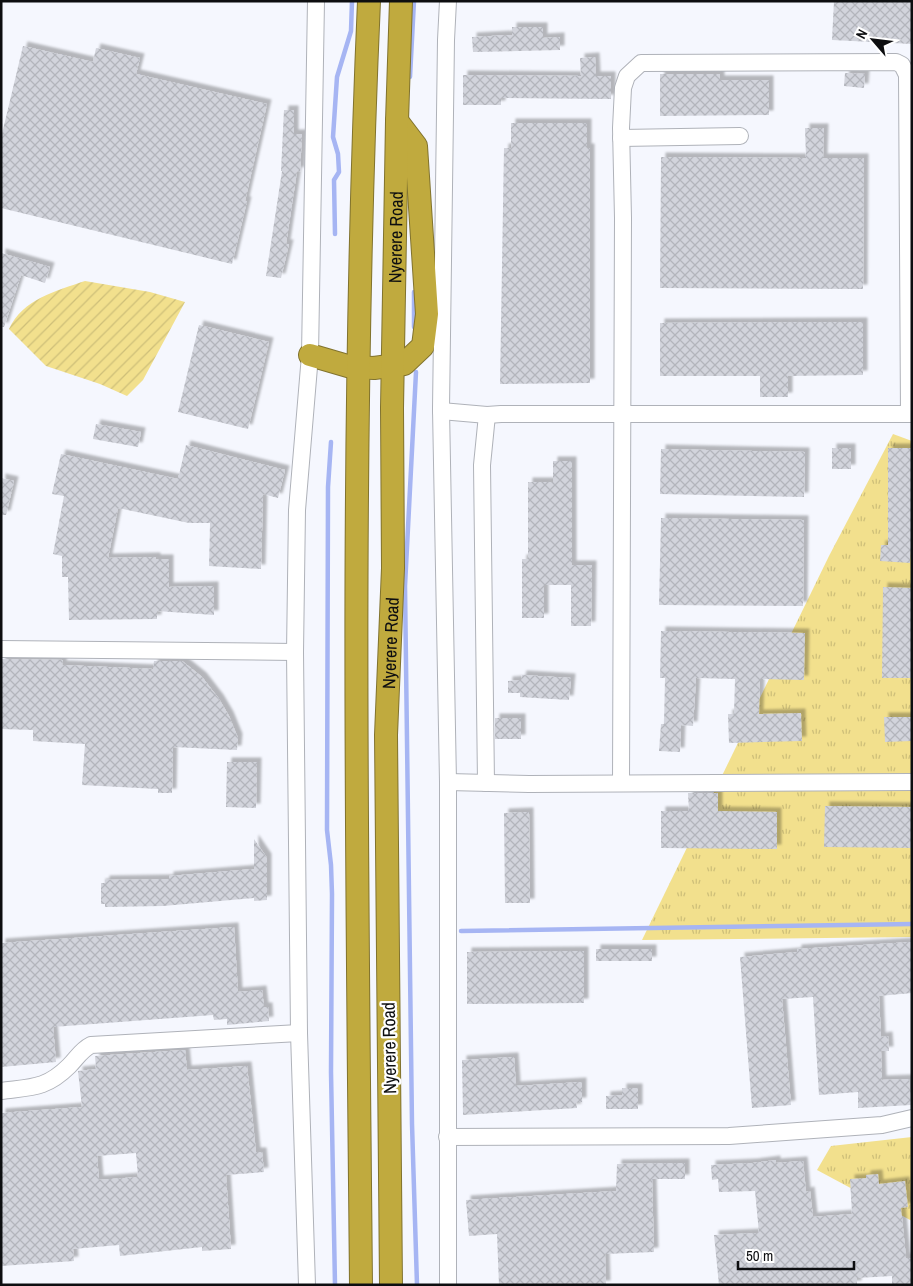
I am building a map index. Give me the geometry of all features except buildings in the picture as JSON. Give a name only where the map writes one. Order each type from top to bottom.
[{"type":"highway","name":"Nyerere Road","points":[[361,1285],[356,788],[359,366],[368,1]]},
{"type":"highway","name":"Nyerere Road","points":[[391,1285],[386,773],[392,577],[397,121],[402,1]]},
{"type":"highway","points":[[310,355],[351,367],[374,368],[404,364],[423,346],[427,314],[416,146],[397,121]]},
{"type":"street","points":[[307,1285],[298,1033],[295,652],[297,510],[310,355],[316,1]]},
{"type":"street","points":[[448,1],[445,70],[441,411],[448,782],[448,1285]]},
{"type":"street","points":[[441,411],[487,415],[500,414],[623,414],[911,414],[907,75],[902,65],[896,62],[641,63],[627,76],[624,88],[621,138],[624,218],[623,414],[621,783]]},
{"type":"street","points":[[621,138],[740,136]]},
{"type":"street","points":[[486,783],[482,465],[487,415]]},
{"type":"street","points":[[1,649],[295,652]]},
{"type":"street","points":[[448,782],[912,782]]},
{"type":"street","points":[[1,1091],[42,1086],[57,1078],[79,1053],[91,1045],[298,1033]]},
{"type":"street","points":[[447,1137],[729,1136],[882,1125],[912,1118]]},
{"type":"green space","points":[[85,281],[150,292],[185,302],[143,380],[127,396],[100,384],[46,366],[9,329],[15,319],[32,303],[52,293]]},
{"type":"green space","points":[[893,434],[912,441],[912,937],[642,940],[829,556]]},
{"type":"green space","points":[[912,1137],[912,1221],[817,1170],[831,1146]]},
{"type":"waterway","points":[[335,234],[334,180],[339,172],[338,154],[333,137],[337,77],[351,31],[352,1]]},
{"type":"waterway","points":[[410,77],[414,1]]},
{"type":"waterway","points":[[414,292],[414,327]]},
{"type":"waterway","points":[[416,372],[405,586],[412,1124],[417,1285]]},
{"type":"waterway","points":[[331,442],[328,487],[327,830],[332,894],[331,1072],[335,1285]]},
{"type":"waterway","points":[[461,931],[912,924]]}]
